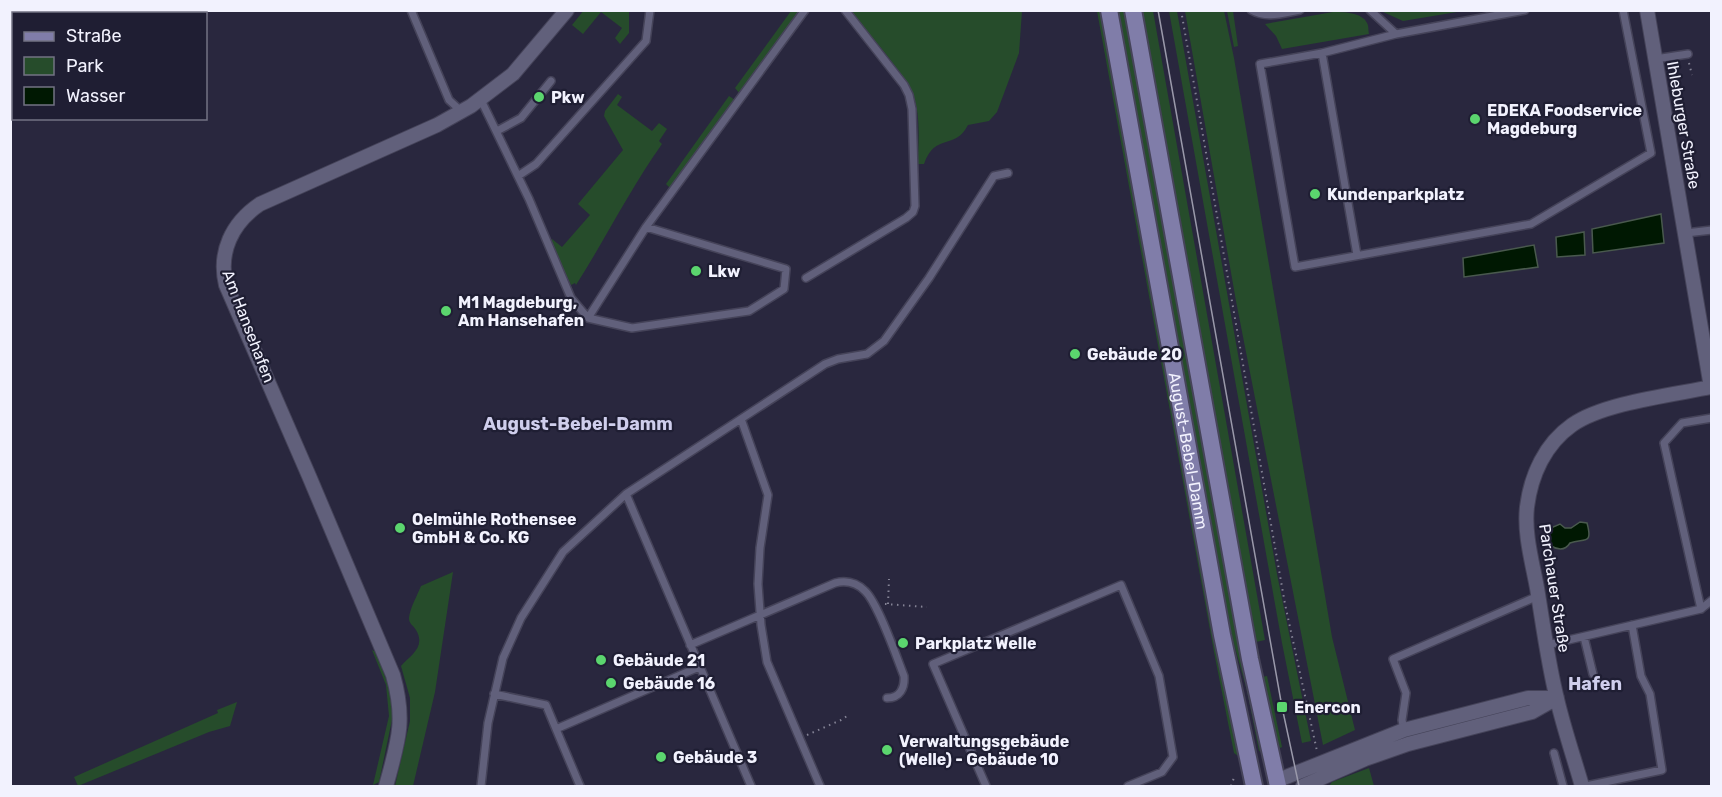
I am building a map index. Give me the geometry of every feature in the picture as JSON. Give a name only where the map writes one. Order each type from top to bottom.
[{"type":"main road","name":"August-Bebel-Damm","points":[[1109,10],[1212,579],[1254,786]]},
{"type":"main road","name":"August-Bebel-Damm","points":[[1133,10],[1272,785]]},
{"type":"street","name":"Am Hansehafen","points":[[386,786],[400,730],[397,689],[360,594],[226,285],[224,256],[228,240],[235,227],[260,204],[437,125],[481,100],[518,69],[567,10]]},
{"type":"street","name":"Ihleburger Straße","points":[[1647,10],[1711,387]]},
{"type":"street","name":"Parchauer Straße","points":[[1584,786],[1557,698],[1554,644],[1538,596],[1527,528],[1527,509],[1537,469],[1551,445],[1572,425],[1600,412],[1711,387]]},
{"type":"street","points":[[1272,785],[1404,730],[1528,698],[1557,698]]},
{"type":"street","points":[[1303,786],[1365,759],[1408,744],[1455,730],[1532,712],[1557,698]]},
{"type":"lane","points":[[411,10],[449,100],[462,112]]},
{"type":"lane","points":[[518,176],[536,165],[646,40],[650,10]]},
{"type":"lane","points":[[588,318],[646,227],[805,10]]},
{"type":"lane","points":[[806,278],[906,218],[915,206],[912,109],[909,95],[845,10]]},
{"type":"lane","points":[[1251,10],[1262,15],[1271,15],[1300,10]]},
{"type":"lane","points":[[1370,10],[1396,34]]},
{"type":"lane","points":[[1525,10],[1396,34],[1322,53],[1260,64],[1295,267],[1532,224],[1651,153],[1623,10]]},
{"type":"lane","points":[[1322,53],[1357,255]]},
{"type":"lane","points":[[1655,59],[1688,54]]},
{"type":"lane","points":[[496,131],[521,118],[551,81]]},
{"type":"lane","points":[[481,100],[518,176],[571,298],[588,318],[632,328],[737,313],[749,311],[784,289],[786,269],[646,227]]},
{"type":"lane","points":[[481,786],[488,723],[503,658],[521,618],[563,552],[626,494],[825,364],[838,359],[863,356],[879,347],[909,309],[994,176],[1008,173]]},
{"type":"lane","points":[[1686,233],[1712,230]]},
{"type":"lane","points":[[1701,609],[1664,443],[1682,423],[1712,418]]},
{"type":"lane","points":[[741,419],[768,495],[760,548],[758,584],[760,615],[770,673],[820,786]]},
{"type":"lane","points":[[626,494],[751,786]]},
{"type":"lane","points":[[690,645],[842,582],[850,582],[861,587],[869,595],[904,676],[904,686],[901,692],[892,698],[887,698]]},
{"type":"lane","points":[[986,786],[933,664],[1121,585],[1159,676],[1173,757],[1162,772],[1128,786]]},
{"type":"lane","points":[[1404,730],[1402,720],[1406,693],[1393,659],[1538,596]]},
{"type":"lane","points":[[1554,644],[1701,609],[1712,600]]},
{"type":"lane","points":[[1584,786],[1662,770],[1650,694],[1641,676],[1632,625]]},
{"type":"lane","points":[[1584,637],[1593,674]]},
{"type":"lane","points":[[556,729],[699,667]]},
{"type":"lane","points":[[494,694],[546,705],[580,786]]},
{"type":"lane","points":[[1554,753],[1563,786]]},
{"type":"path","points":[[1181,10],[1285,604],[1318,757]]},
{"type":"path","points":[[888,604],[889,579]]},
{"type":"path","points":[[876,608],[888,604],[927,607]]},
{"type":"path","points":[[799,739],[850,714]]},
{"type":"green space","points":[[584,10],[629,11],[629,33],[620,44],[615,38],[622,28],[601,12],[583,34],[572,25]]},
{"type":"green space","points":[[1381,10],[1463,11],[1403,21]]},
{"type":"green space","points":[[791,11],[801,11],[740,94],[735,88]]},
{"type":"green space","points":[[850,11],[1022,11],[1019,53],[997,112],[989,121],[968,125],[957,138],[939,144],[929,154],[924,164],[918,164],[918,122],[910,88],[895,65]]},
{"type":"green space","points":[[1097,11],[1100,11],[1208,607],[1238,756],[1234,753],[1214,652]]},
{"type":"green space","points":[[1117,11],[1126,11],[1261,752],[1229,626]]},
{"type":"green space","points":[[1141,11],[1153,11],[1265,640],[1256,642]]},
{"type":"green space","points":[[1169,11],[1177,11],[1277,574],[1311,741],[1302,743],[1282,643]]},
{"type":"green space","points":[[1185,11],[1224,11],[1234,58],[1332,637],[1355,730],[1323,745],[1236,301]]},
{"type":"green space","points":[[1227,11],[1233,11],[1238,46],[1234,47]]},
{"type":"green space","points":[[1333,12],[1352,13],[1365,19],[1369,34],[1282,49],[1276,36],[1265,24]]},
{"type":"green space","points":[[618,94],[622,97],[617,105],[652,131],[659,123],[667,129],[659,141],[662,144],[639,178],[576,285],[575,283],[571,285],[550,242],[552,239],[562,247],[590,215],[578,204],[623,150],[604,116],[605,111]]},
{"type":"green space","points":[[729,96],[735,100],[671,189],[666,184]]},
{"type":"green space","points":[[453,572],[435,692],[413,786],[395,786],[410,721],[410,698],[401,666],[416,650],[419,641],[419,636],[409,618],[412,606],[421,586]]},
{"type":"green space","points":[[372,650],[376,652],[389,687],[393,715],[379,782],[373,785],[389,716],[386,685]]},
{"type":"green space","points":[[1267,676],[1282,747],[1280,748],[1262,677]]},
{"type":"green space","points":[[237,702],[230,726],[209,732],[78,786],[74,777],[218,713],[217,710]]},
{"type":"green space","points":[[1369,768],[1374,786],[1329,786],[1332,782]]},
{"type":"water","points":[[11,10],[164,10],[162,12],[12,12],[11,77]]},
{"type":"water","points":[[1661,214],[1664,243],[1593,253],[1592,229]]},
{"type":"water","points":[[1584,232],[1585,255],[1557,257],[1556,237]]},
{"type":"water","points":[[1534,245],[1538,267],[1464,277],[1463,258]]},
{"type":"water","points":[[1580,522],[1587,523],[1588,538],[1570,543],[1561,549],[1551,546],[1549,532],[1553,527],[1560,524],[1565,528],[1571,528]]},
{"type":"tram line","points":[[1158,10],[1282,707],[1299,786]]},
{"type":"place","name":"Pkw","points":[[539,97]]},
{"type":"place","name":"EDEKA Foodservice Magdeburg","points":[[1475,119]]},
{"type":"place","name":"Kundenparkplatz","points":[[1315,194]]},
{"type":"place","name":"Lkw","points":[[696,271]]},
{"type":"place","name":"M1 Magdeburg, Am Hansehafen","points":[[446,311]]},
{"type":"place","name":"Gebäude 20","points":[[1075,354]]},
{"type":"place","name":"Oelmühle Rothensee GmbH & Co. KG","points":[[400,528]]},
{"type":"place","name":"Parkplatz Welle","points":[[903,643]]},
{"type":"place","name":"Gebäude 21","points":[[601,660]]},
{"type":"place","name":"Gebäude 16","points":[[611,683]]},
{"type":"place","name":"Enercon","points":[[1282,707]]},
{"type":"place","name":"Verwaltungsgebäude (Welle) - Gebäude 10","points":[[887,750]]},
{"type":"place","name":"Gebäude 3","points":[[661,757]]},
{"type":"district","name":"August-Bebel-Damm","points":[[578,424]]},
{"type":"district","name":"Hafen","points":[[1595,684]]}]
